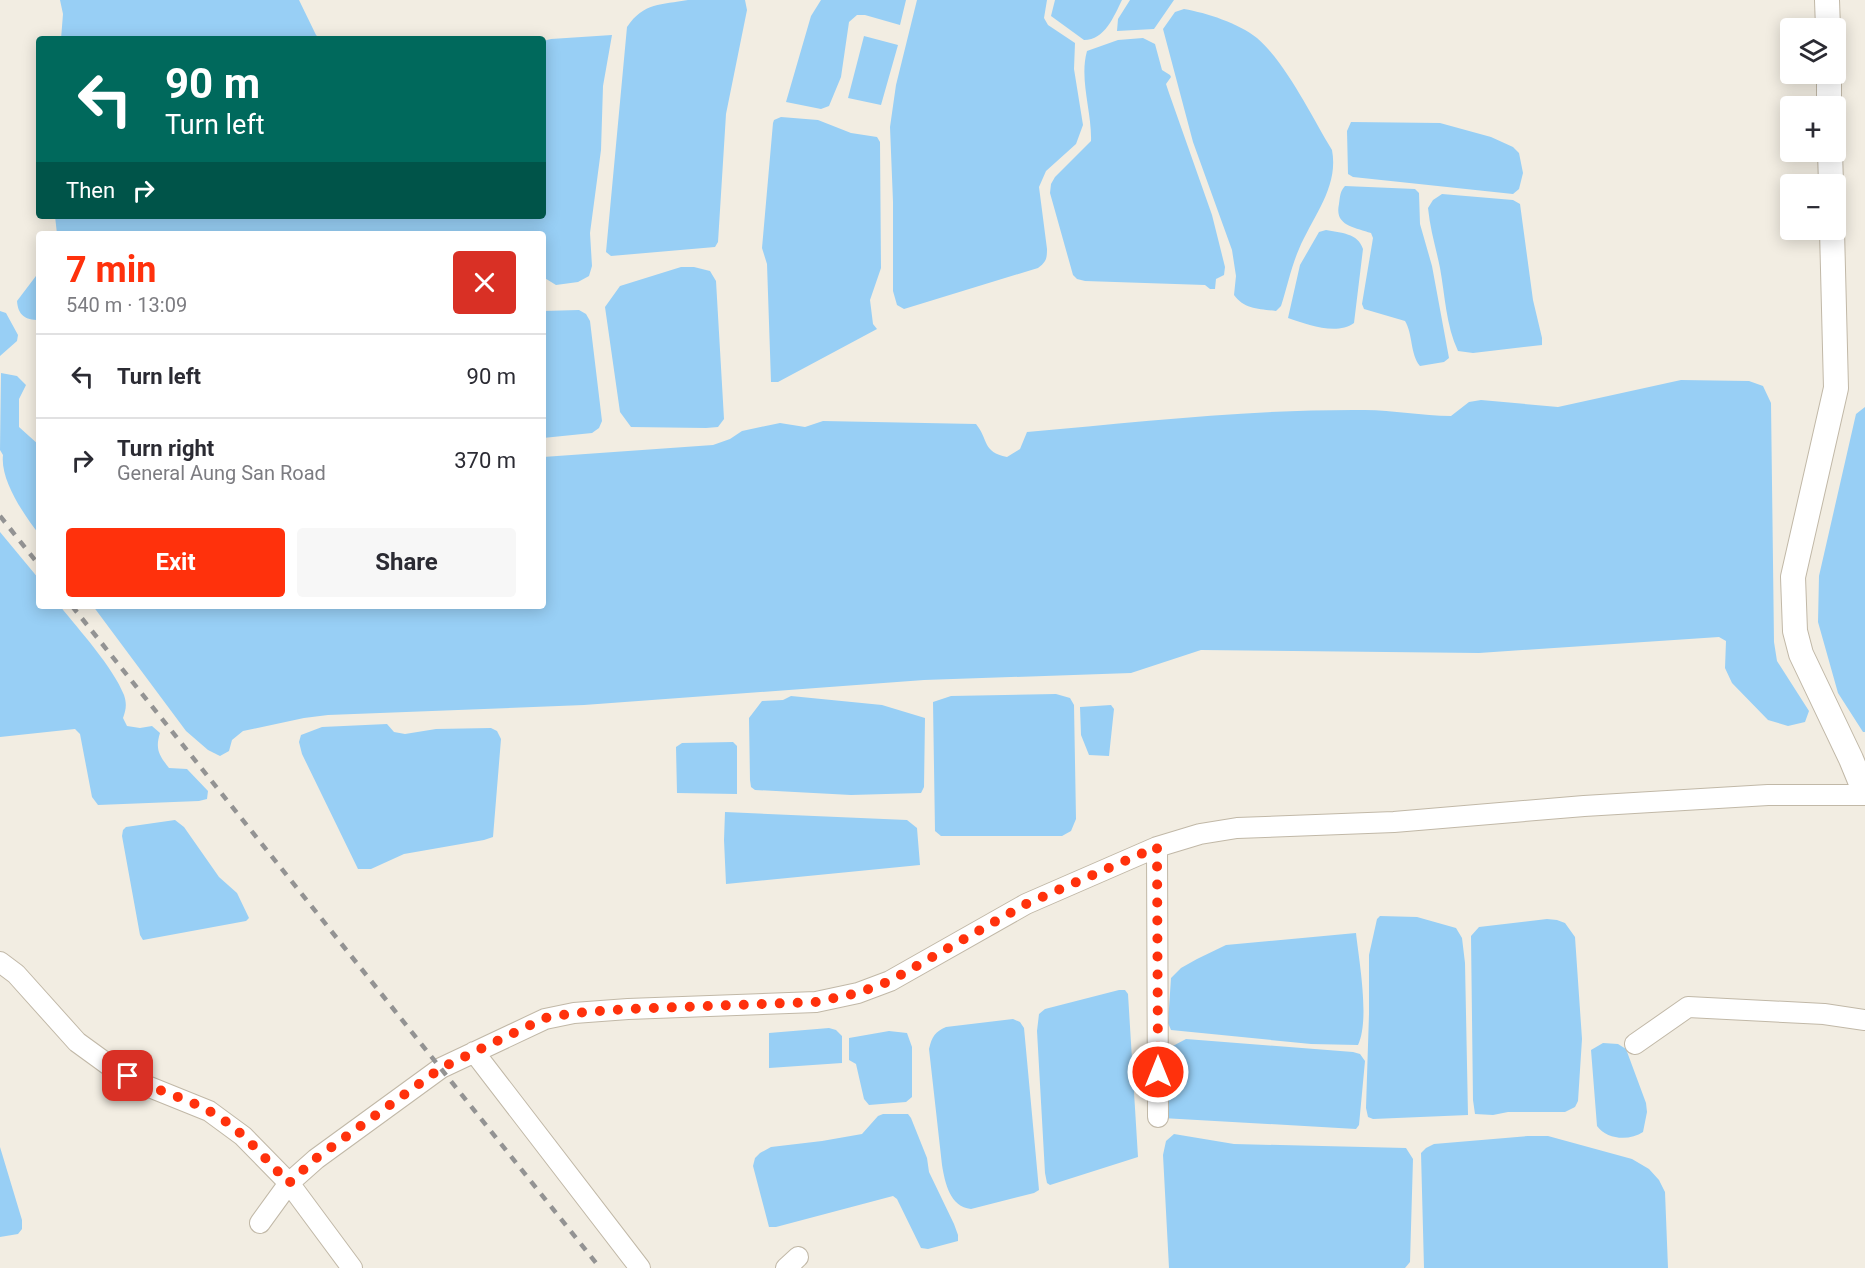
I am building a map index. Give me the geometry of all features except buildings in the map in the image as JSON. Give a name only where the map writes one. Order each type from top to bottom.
[{"type":"street","points":[[1827,0],[1828,18]]},
{"type":"street","points":[[260,1223],[289,1183],[315,1159],[441,1068],[545,1018],[574,1013],[628,1009],[816,1002],[858,993],[890,981],[1026,904],[1157,847],[1200,834],[1238,828],[1394,822],[1584,806],[1768,795],[1865,794],[1851,759],[1801,654],[1795,632],[1793,604],[1793,577],[1836,388],[1832,240]]},
{"type":"street","points":[[1157,847],[1158,1117]]},
{"type":"street","points":[[0,962],[16,974],[77,1042],[110,1066],[147,1086],[209,1111],[243,1136],[289,1183],[352,1268]]},
{"type":"street","points":[[1635,1044],[1688,1007],[1824,1014],[1865,1020]]},
{"type":"street","points":[[474,1052],[640,1268]]},
{"type":"water","points":[[60,0],[299,0],[317,36],[61,36],[63,14]]},
{"type":"water","points":[[688,0],[745,0],[747,10],[726,114],[718,242],[715,247],[611,256],[606,252],[627,27],[633,19],[647,9],[661,4]]},
{"type":"water","points":[[821,0],[906,0],[900,25],[865,15],[857,15],[849,22],[841,77],[829,106],[821,109],[786,102],[811,16]]},
{"type":"water","points":[[917,0],[1047,0],[1044,18],[1048,25],[1075,43],[1074,69],[1083,125],[1076,144],[1046,171],[1039,187],[1047,249],[1043,264],[1038,268],[904,309],[897,305],[893,291],[890,127],[896,85]]},
{"type":"water","points":[[1055,0],[1122,0],[1103,32],[1084,40],[1051,16]]},
{"type":"water","points":[[1130,0],[1174,0],[1154,29],[1117,31],[1118,19]]},
{"type":"water","points":[[1184,9],[1222,19],[1257,38],[1278,61],[1332,150],[1332,176],[1328,189],[1299,249],[1281,306],[1276,311],[1247,306],[1234,295],[1236,276],[1232,250],[1193,142],[1163,29],[1175,12]]},
{"type":"water","points":[[612,35],[603,86],[601,150],[590,233],[592,266],[589,276],[578,282],[556,285],[546,279],[546,231],[57,231],[55,219],[546,219],[546,40]]},
{"type":"water","points":[[864,36],[898,45],[881,105],[848,98]]},
{"type":"water","points":[[1143,38],[1155,44],[1162,70],[1171,77],[1166,84],[1212,215],[1225,267],[1224,275],[1216,279],[1215,289],[1210,289],[1205,285],[1085,281],[1073,275],[1050,193],[1055,177],[1091,141],[1084,73],[1087,51],[1118,40]]},
{"type":"water","points":[[781,117],[818,120],[851,133],[877,137],[880,142],[881,268],[870,300],[873,324],[877,329],[778,382],[771,382],[767,264],[762,248],[773,123]]},
{"type":"water","points":[[1351,122],[1440,123],[1491,137],[1513,147],[1519,153],[1523,173],[1519,189],[1513,194],[1353,177],[1348,174],[1347,131]]},
{"type":"water","points":[[1345,186],[1415,189],[1419,193],[1420,224],[1432,266],[1449,358],[1444,362],[1420,366],[1405,321],[1364,309],[1362,304],[1373,238],[1371,233],[1347,225],[1340,217],[1338,211],[1340,197]]},
{"type":"water","points":[[1442,194],[1513,200],[1520,204],[1533,300],[1542,345],[1473,353],[1458,351],[1448,321],[1428,208],[1433,200]]},
{"type":"water","points":[[1326,230],[1353,237],[1363,249],[1354,323],[1339,329],[1321,328],[1288,318],[1300,265],[1319,232]]},
{"type":"water","points":[[681,267],[710,271],[716,281],[724,419],[718,427],[631,427],[620,412],[605,307],[620,286]]},
{"type":"water","points":[[36,276],[36,320],[26,318],[21,313],[17,301]]},
{"type":"water","points":[[579,310],[586,314],[590,321],[602,421],[599,428],[592,433],[546,438],[546,311]]},
{"type":"water","points":[[0,311],[6,313],[18,335],[17,341],[0,356]]},
{"type":"water","points":[[1,373],[17,376],[26,385],[19,399],[19,427],[36,442],[36,530],[9,486],[0,450]]},
{"type":"water","points":[[1681,380],[1749,381],[1763,386],[1771,403],[1774,642],[1777,661],[1809,711],[1805,722],[1788,726],[1768,720],[1732,683],[1725,668],[1726,641],[1719,637],[1479,653],[1201,650],[1131,673],[924,680],[584,705],[328,715],[243,731],[232,740],[229,751],[220,756],[208,750],[186,731],[95,609],[546,609],[546,457],[713,445],[730,439],[742,431],[780,423],[805,427],[823,421],[976,424],[990,449],[1007,457],[1020,449],[1027,432],[1196,417],[1323,410],[1376,410],[1451,416],[1469,402],[1481,400],[1558,407]]},
{"type":"water","points":[[1865,407],[1865,732],[1863,732],[1838,693],[1818,622],[1819,576],[1856,414]]},
{"type":"water","points":[[0,532],[36,575],[36,609],[62,609],[95,649],[119,684],[125,698],[126,707],[123,718],[127,726],[140,728],[152,726],[160,733],[158,748],[169,768],[187,769],[208,791],[207,799],[98,805],[92,797],[80,734],[75,729],[0,737]]},
{"type":"water","points":[[1056,694],[1070,698],[1074,705],[1076,819],[1071,831],[1062,836],[941,836],[935,831],[933,702],[951,696]]},
{"type":"water","points":[[791,696],[882,705],[925,718],[924,787],[921,793],[851,795],[755,790],[751,787],[750,780],[749,718],[762,701],[783,700]]},
{"type":"water","points":[[1111,705],[1114,709],[1109,756],[1089,755],[1081,735],[1080,707]]},
{"type":"water","points":[[387,724],[394,732],[405,734],[436,729],[491,728],[497,731],[501,739],[493,837],[404,854],[371,869],[358,869],[302,754],[299,742],[301,735],[322,727]]},
{"type":"water","points":[[733,742],[737,746],[737,794],[677,793],[676,747],[682,743]]},
{"type":"water","points":[[725,812],[907,820],[917,828],[920,865],[726,884]]},
{"type":"water","points":[[175,820],[184,827],[219,877],[237,893],[249,918],[246,921],[143,940],[140,935],[122,836],[123,830],[126,827]]},
{"type":"water","points":[[1380,916],[1417,917],[1456,928],[1462,938],[1465,963],[1468,1115],[1373,1119],[1368,1117],[1366,1108],[1369,955],[1377,919]]},
{"type":"water","points":[[1547,919],[1565,923],[1575,937],[1582,1039],[1578,1101],[1575,1107],[1565,1112],[1475,1114],[1471,936],[1479,927]]},
{"type":"water","points":[[1356,933],[1363,1006],[1363,1021],[1358,1045],[1311,1044],[1171,1030],[1168,1023],[1171,978],[1181,968],[1197,959],[1226,945]]},
{"type":"water","points":[[1125,990],[1128,994],[1138,1157],[1050,1185],[1047,1183],[1045,1173],[1037,1031],[1039,1014],[1045,1009]]},
{"type":"water","points":[[1013,1019],[1020,1022],[1024,1028],[1039,1190],[971,1209],[958,1204],[953,1199],[945,1179],[929,1049],[935,1035],[946,1027]]},
{"type":"water","points":[[829,1028],[836,1030],[842,1036],[842,1063],[769,1068],[769,1033]]},
{"type":"water","points":[[889,1031],[907,1033],[912,1047],[912,1097],[906,1102],[869,1105],[864,1099],[856,1064],[849,1060],[849,1038]]},
{"type":"water","points":[[1186,1039],[1360,1054],[1365,1061],[1359,1125],[1356,1129],[1162,1118],[1160,1114],[1169,1048]]},
{"type":"water","points":[[1603,1043],[1618,1044],[1626,1049],[1646,1103],[1647,1112],[1643,1132],[1638,1135],[1619,1138],[1601,1131],[1597,1126],[1591,1050]]},
{"type":"water","points":[[908,1114],[911,1118],[927,1158],[929,1172],[954,1224],[958,1241],[928,1249],[921,1248],[897,1199],[893,1196],[769,1227],[753,1166],[755,1158],[760,1153],[771,1147],[862,1134],[878,1116]]},
{"type":"water","points":[[1174,1134],[1234,1144],[1406,1148],[1413,1159],[1410,1262],[1405,1268],[1169,1268],[1163,1155],[1166,1141]]},
{"type":"water","points":[[1548,1136],[1632,1159],[1649,1169],[1659,1180],[1665,1192],[1668,1268],[1424,1268],[1421,1153],[1434,1144]]},
{"type":"water","points":[[0,1147],[22,1220],[22,1229],[18,1234],[0,1237]]},
{"type":"railway","points":[[0,516],[36,561]]},
{"type":"railway","points":[[74,609],[600,1268]]},
{"type":"route","points":[[128,1076],[209,1111],[228,1123],[289,1183],[315,1159],[441,1068],[545,1018],[574,1013],[628,1009],[816,1002],[858,993],[890,981],[1026,904],[1157,847],[1158,1072]]}]
